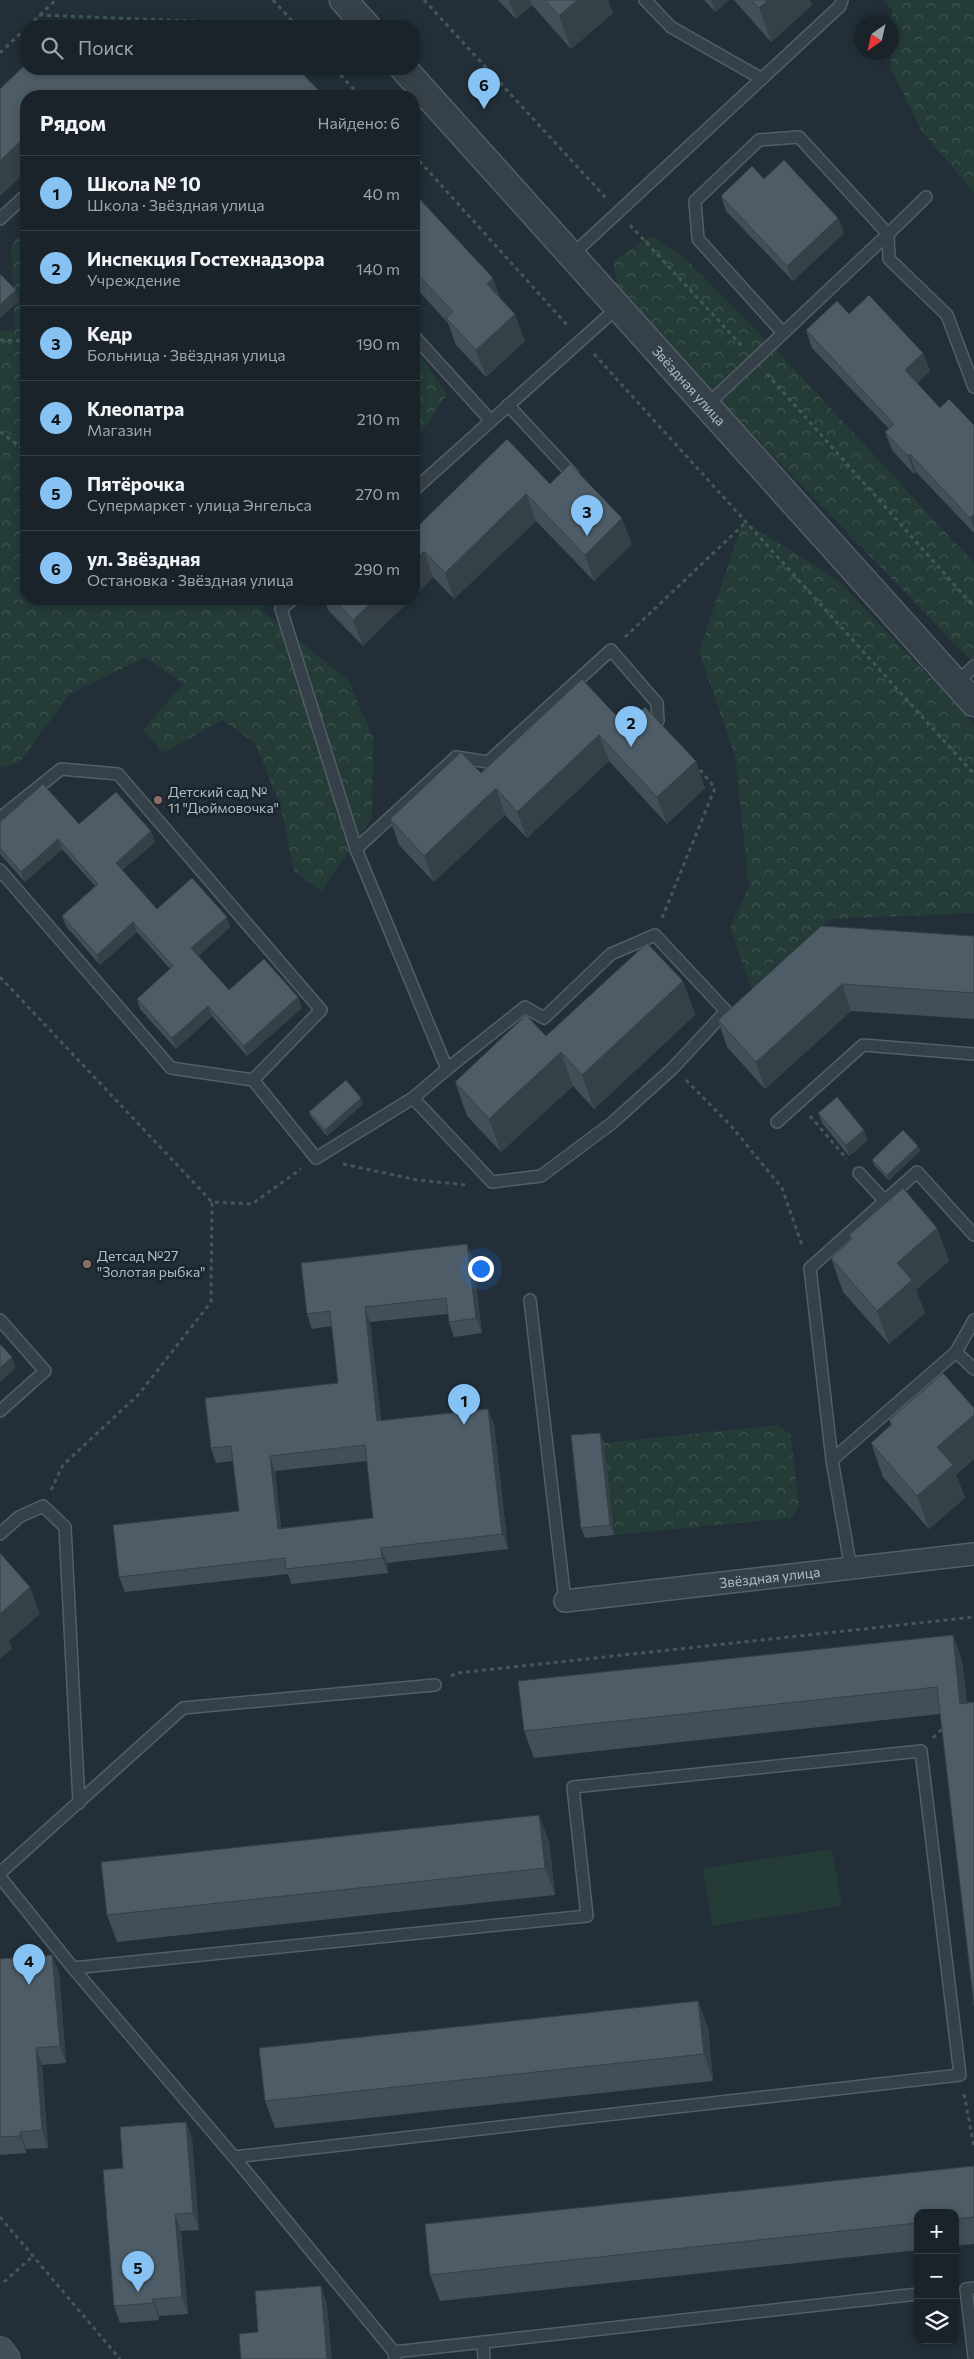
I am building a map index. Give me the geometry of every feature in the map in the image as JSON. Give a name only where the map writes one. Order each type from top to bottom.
[{"type":"main road","points":[[0,2351],[6,2359]]},
{"type":"street","name":"Звёздная улица","points":[[409,75],[706,406],[965,675],[974,704]]},
{"type":"street","name":"Звёздная улица","points":[[565,1601],[974,1554]]},
{"type":"lane","points":[[645,0],[671,27],[762,79]]},
{"type":"lane","points":[[571,256],[840,6],[842,0]]},
{"type":"lane","points":[[783,333],[698,239],[695,201],[759,140],[799,137],[888,234],[889,258],[948,315],[974,387]]},
{"type":"lane","points":[[706,406],[926,197]]},
{"type":"lane","points":[[0,219],[20,201]]},
{"type":"lane","points":[[420,485],[617,308]]},
{"type":"lane","points":[[420,343],[491,421]]},
{"type":"lane","points":[[508,406],[573,475]]},
{"type":"lane","points":[[286,605],[281,609],[356,849],[447,1069]]},
{"type":"lane","points":[[356,849],[456,756],[488,762],[612,650],[657,703],[658,721]]},
{"type":"lane","points":[[0,818],[61,769],[118,774],[321,1010],[253,1080]]},
{"type":"lane","points":[[0,870],[171,1068],[253,1080],[316,1158],[413,1098],[525,1007],[544,1018],[611,954],[655,935],[726,1011],[672,1069],[612,1123],[542,1176],[492,1182],[413,1098]]},
{"type":"lane","points":[[777,1122],[863,1045],[974,1054]]},
{"type":"lane","points":[[852,1568],[832,1460],[810,1268],[917,1172],[974,1235]]},
{"type":"lane","points":[[859,1173],[885,1201]]},
{"type":"lane","points":[[530,1300],[565,1601]]},
{"type":"lane","points":[[0,1320],[45,1371],[0,1412]]},
{"type":"lane","points":[[832,1460],[956,1352],[974,1320]]},
{"type":"lane","points":[[956,1352],[974,1369]]},
{"type":"lane","points":[[0,1534],[19,1517],[43,1506],[64,1527],[79,1803]]},
{"type":"lane","points":[[0,1873],[183,1708],[435,1686]]},
{"type":"lane","points":[[73,1968],[586,1916],[572,1787],[921,1751],[960,2075],[234,2157]]},
{"type":"lane","points":[[0,1878],[73,1968],[234,2157],[394,2355],[483,2342],[914,2294]]},
{"type":"lane","points":[[965,2289],[974,2356]]},
{"type":"lane","points":[[483,2342],[484,2359]]},
{"type":"path","points":[[34,20],[56,0]]},
{"type":"path","points":[[273,0],[291,20]]},
{"type":"path","points":[[424,0],[754,360],[974,607]]},
{"type":"path","points":[[39,15],[156,20]]},
{"type":"path","points":[[0,53],[20,34]]},
{"type":"path","points":[[341,75],[354,90]]},
{"type":"path","points":[[420,163],[974,774]]},
{"type":"path","points":[[0,340],[20,341]]},
{"type":"path","points":[[0,432],[20,447]]},
{"type":"path","points":[[612,650],[746,522]]},
{"type":"path","points":[[655,935],[715,788],[696,765]]},
{"type":"path","points":[[0,977],[212,1202],[212,1302],[139,1394],[63,1465],[43,1506]]},
{"type":"path","points":[[672,1069],[693,1085],[782,1188],[810,1268]]},
{"type":"path","points":[[798,1103],[859,1173]]},
{"type":"path","points":[[212,1202],[252,1204],[316,1158],[417,1180],[470,1185],[492,1182]]},
{"type":"path","points":[[435,1686],[457,1673],[974,1617]]},
{"type":"path","points":[[960,2075],[974,2147]]},
{"type":"path","points":[[0,2217],[120,2359]]},
{"type":"path","points":[[4,2282],[34,2255]]},
{"type":"green space","points":[[883,0],[974,0],[974,193],[921,130],[891,69],[891,60],[899,60],[899,15],[892,15],[892,10]]},
{"type":"green space","points":[[20,235],[20,605],[264,605],[262,611],[349,681],[373,739],[372,818],[321,891],[294,871],[280,805],[255,743],[222,720],[164,753],[143,730],[183,684],[146,657],[70,694],[19,763],[0,768],[0,331],[15,330],[11,245]]},
{"type":"green space","points":[[651,236],[685,258],[797,372],[974,563],[974,664],[619,296],[613,261]]},
{"type":"green space","points":[[420,356],[447,394],[420,434]]},
{"type":"green space","points":[[743,521],[838,580],[974,724],[974,913],[830,919],[753,993],[730,928],[749,887],[735,756],[699,652]]},
{"type":"green space","points":[[778,1425],[791,1435],[799,1507],[791,1518],[614,1535],[604,1443]]},
{"type":"green space","points":[[832,1849],[842,1906],[712,1926],[703,1868]]},
{"type":"building","points":[[545,0],[577,0],[559,16]]},
{"type":"building","points":[[751,0],[768,0],[759,8]]},
{"type":"building","points":[[20,70],[20,75],[304,75],[318,90],[20,90],[20,142],[0,161],[0,89]]},
{"type":"building","points":[[784,160],[838,218],[787,266],[721,196],[752,166],[764,179]]},
{"type":"building","points":[[420,199],[493,278],[487,284],[515,314],[476,350],[446,318],[453,312],[420,276]]},
{"type":"building","points":[[0,274],[16,290],[0,305]]},
{"type":"building","points":[[869,295],[923,353],[905,370],[940,408],[949,399],[974,425],[974,514],[970,518],[910,454],[908,456],[885,432],[894,424],[806,330],[837,301],[849,314]]},
{"type":"building","points":[[507,439],[550,484],[570,464],[622,518],[585,555],[526,494],[445,573],[424,551],[420,555],[420,524]]},
{"type":"building","points":[[339,605],[369,605],[353,620]]},
{"type":"building","points":[[582,679],[625,725],[645,707],[696,761],[657,797],[599,735],[517,812],[496,788],[424,856],[390,819],[461,752],[481,773]]},
{"type":"building","points":[[43,784],[79,824],[116,792],[151,831],[116,863],[157,909],[192,878],[227,917],[191,948],[229,990],[264,959],[298,997],[244,1046],[208,1006],[172,1038],[137,999],[173,966],[133,922],[97,955],[62,916],[98,884],[58,839],[21,872],[0,848],[0,822]]},
{"type":"building","points":[[821,926],[974,936],[974,993],[842,984],[756,1062],[718,1020]]},
{"type":"building","points":[[647,943],[683,981],[582,1075],[561,1052],[489,1119],[455,1082],[526,1015],[546,1036]]},
{"type":"building","points":[[346,1080],[361,1098],[325,1130],[309,1112]]},
{"type":"building","points":[[837,1097],[864,1130],[846,1145],[818,1113]]},
{"type":"building","points":[[903,1130],[918,1146],[887,1175],[872,1160]]},
{"type":"building","points":[[903,1188],[937,1228],[897,1263],[912,1280],[877,1311],[831,1258],[852,1239],[849,1235]]},
{"type":"building","points":[[467,1244],[476,1318],[449,1322],[446,1298],[365,1307],[377,1421],[488,1409],[502,1534],[381,1548],[382,1558],[286,1569],[285,1558],[119,1577],[113,1525],[239,1511],[231,1446],[211,1448],[205,1398],[338,1383],[330,1311],[307,1314],[301,1263]],"holes":[[[365,1445],[373,1518],[278,1529],[270,1456]]]},
{"type":"building","points":[[0,1344],[12,1357],[0,1368]]},
{"type":"building","points":[[943,1373],[974,1408],[974,1415],[937,1447],[953,1465],[917,1496],[871,1443],[892,1424],[889,1420]]},
{"type":"building","points":[[600,1433],[610,1525],[581,1528],[571,1435]]},
{"type":"building","points":[[0,1553],[30,1587],[0,1614]]},
{"type":"building","points":[[953,1635],[960,1704],[974,1702],[974,2006],[937,1687],[524,1731],[518,1681]]},
{"type":"building","points":[[539,1815],[545,1868],[107,1915],[101,1862]]},
{"type":"building","points":[[52,1955],[60,2046],[36,2048],[42,2130],[20,2132],[20,2136],[0,2137],[0,1959]]},
{"type":"building","points":[[698,2001],[704,2054],[265,2101],[259,2048]]},
{"type":"building","points":[[186,2122],[193,2213],[175,2214],[182,2297],[153,2299],[153,2303],[114,2306],[103,2170],[123,2168],[120,2127]]},
{"type":"building","points":[[974,2166],[974,2217],[959,2219],[959,2209],[914,2209],[914,2223],[430,2275],[425,2224]]},
{"type":"building","points":[[321,2286],[327,2359],[241,2359],[239,2334],[258,2332],[255,2291]]},
{"type":"place","name":"ул. Звёздная","points":[[484,109]]},
{"type":"place","name":"Кедр","points":[[587,536]]},
{"type":"place","name":"Инспекция Гостехнадзора","points":[[631,747]]},
{"type":"place","name":"Детский сад № 11 \"Дюймовочка\"","points":[[158,800]]},
{"type":"place","name":"Детсад №27 \"Золотая рыбка\"","points":[[87,1264]]},
{"type":"place","name":"Школа № 10","points":[[464,1425]]},
{"type":"place","name":"Клеопатра","points":[[29,1985]]},
{"type":"place","name":"Пятёрочка","points":[[138,2292]]}]
